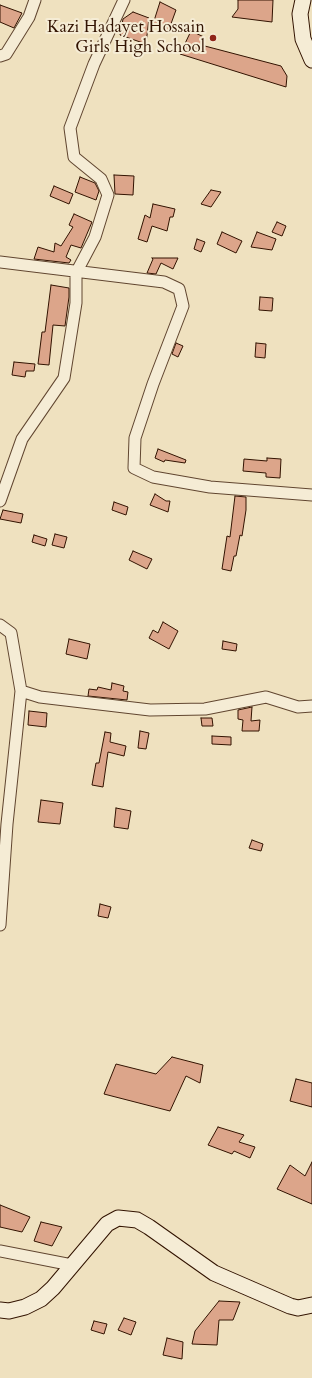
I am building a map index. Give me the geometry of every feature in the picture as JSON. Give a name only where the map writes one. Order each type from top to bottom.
[{"type":"main road","points":[[303,0],[300,14],[303,39],[312,60]]},
{"type":"main road","points":[[0,1310],[9,1311],[25,1307],[41,1299],[53,1288],[107,1224],[118,1218],[128,1218],[149,1227],[214,1273],[294,1307],[306,1308],[312,1305]]},
{"type":"street","points":[[0,56],[6,54],[29,17],[35,0]]},
{"type":"street","points":[[0,501],[22,439],[64,378],[76,303],[76,272],[95,237],[108,195],[101,179],[74,158],[70,128],[94,64],[124,0]]},
{"type":"street","points":[[0,262],[164,282],[179,289],[183,306],[153,384],[135,438],[134,468],[153,477],[210,487],[312,495]]},
{"type":"street","points":[[0,625],[11,633],[21,691],[7,824],[0,925]]},
{"type":"street","points":[[21,691],[40,697],[150,710],[205,709],[266,698],[298,707],[312,706]]},
{"type":"street","points":[[0,1251],[72,1265]]},
{"type":"building","points":[[238,0],[273,0],[272,22],[232,17],[238,9]]},
{"type":"building","points":[[160,2],[176,10],[168,32],[153,24]]},
{"type":"building","points":[[0,5],[22,13],[14,28],[0,22]]},
{"type":"building","points":[[133,12],[149,18],[146,44],[120,35],[123,19]]},
{"type":"building","points":[[191,31],[204,37],[201,45],[281,66],[287,76],[286,87],[180,54]]},
{"type":"building","points":[[114,175],[134,176],[133,195],[115,194]]},
{"type":"building","points":[[80,177],[95,183],[99,191],[96,200],[75,192]]},
{"type":"building","points":[[54,186],[73,194],[69,204],[50,196]]},
{"type":"building","points":[[211,190],[221,192],[211,207],[201,204]]},
{"type":"building","points":[[153,204],[175,209],[173,217],[170,217],[167,231],[152,226],[147,242],[138,239],[145,215],[150,218]]},
{"type":"building","points":[[74,214],[92,222],[81,248],[71,245],[66,257],[71,260],[69,263],[34,259],[38,247],[54,252],[55,243],[61,246],[73,227],[69,225]]},
{"type":"building","points":[[277,222],[286,226],[282,236],[272,232]]},
{"type":"building","points":[[222,232],[242,241],[236,253],[217,244]]},
{"type":"building","points":[[257,232],[276,239],[272,250],[251,247]]},
{"type":"building","points":[[197,239],[205,242],[201,252],[194,249]]},
{"type":"building","points":[[152,258],[178,258],[173,269],[161,263],[156,274],[147,273],[153,259]]},
{"type":"building","points":[[51,285],[69,288],[65,326],[53,325],[49,365],[38,364],[42,332],[45,332]]},
{"type":"building","points":[[260,297],[273,298],[272,311],[259,310]]},
{"type":"building","points":[[176,343],[183,346],[178,357],[172,354]]},
{"type":"building","points":[[256,343],[266,344],[265,358],[255,357]]},
{"type":"building","points":[[14,362],[35,364],[34,371],[26,371],[25,377],[12,375]]},
{"type":"building","points":[[158,449],[186,460],[185,463],[165,460],[164,462],[155,458]]},
{"type":"building","points":[[267,458],[281,459],[280,478],[266,477],[266,473],[243,471],[244,459],[267,461]]},
{"type":"building","points":[[155,494],[166,501],[170,501],[168,512],[150,505]]},
{"type":"building","points":[[235,496],[246,497],[246,510],[242,536],[240,535],[236,556],[234,556],[231,571],[222,569],[227,536],[230,537]]},
{"type":"building","points":[[114,502],[128,507],[126,515],[112,510]]},
{"type":"building","points":[[3,510],[23,514],[21,523],[0,519]]},
{"type":"building","points":[[55,534],[67,537],[64,548],[52,545]]},
{"type":"building","points":[[34,535],[47,539],[45,546],[32,542]]},
{"type":"building","points":[[133,551],[152,559],[147,569],[129,560]]},
{"type":"building","points":[[163,622],[178,631],[169,649],[149,638],[153,630],[158,633]]},
{"type":"building","points":[[69,639],[90,644],[87,659],[66,654]]},
{"type":"building","points":[[223,641],[237,644],[236,651],[222,649]]},
{"type":"building","points":[[112,683],[124,686],[123,691],[128,692],[127,700],[88,696],[89,689],[97,690],[98,687],[111,690]]},
{"type":"building","points":[[252,707],[251,721],[260,720],[259,731],[242,731],[243,720],[238,719],[238,710]]},
{"type":"building","points":[[29,711],[47,713],[46,727],[28,725]]},
{"type":"building","points":[[201,718],[212,718],[213,726],[202,726]]},
{"type":"building","points":[[140,731],[149,733],[146,749],[138,748]]},
{"type":"building","points":[[105,732],[111,733],[110,742],[126,746],[124,756],[108,752],[103,787],[92,785],[96,763],[99,763]]},
{"type":"building","points":[[212,736],[231,737],[231,745],[212,744]]},
{"type":"building","points":[[41,800],[63,803],[60,824],[38,822]]},
{"type":"building","points":[[116,808],[131,811],[128,829],[114,827]]},
{"type":"building","points":[[252,840],[263,844],[261,851],[249,848]]},
{"type":"building","points":[[100,904],[111,907],[108,918],[98,916]]},
{"type":"building","points":[[172,1057],[203,1065],[200,1083],[186,1076],[170,1111],[104,1094],[116,1064],[156,1074]]},
{"type":"building","points":[[296,1079],[312,1083],[312,1107],[290,1101]]},
{"type":"building","points":[[218,1127],[244,1135],[239,1142],[255,1147],[250,1158],[234,1151],[232,1154],[208,1145]]},
{"type":"building","points":[[312,1162],[312,1204],[277,1189],[290,1165],[305,1176]]},
{"type":"building","points":[[0,1205],[30,1217],[22,1232],[0,1227]]},
{"type":"building","points":[[41,1222],[62,1227],[52,1246],[34,1241]]},
{"type":"building","points":[[219,1301],[240,1302],[233,1320],[219,1320],[217,1345],[192,1344],[195,1331]]},
{"type":"building","points":[[124,1318],[136,1322],[131,1335],[118,1330]]},
{"type":"building","points":[[94,1321],[107,1324],[104,1334],[91,1330]]},
{"type":"building","points":[[167,1338],[183,1342],[182,1359],[163,1355]]},
{"type":"place","name":"Kazi Hadayet Hossain Girls High School","points":[[213,38]]}]
